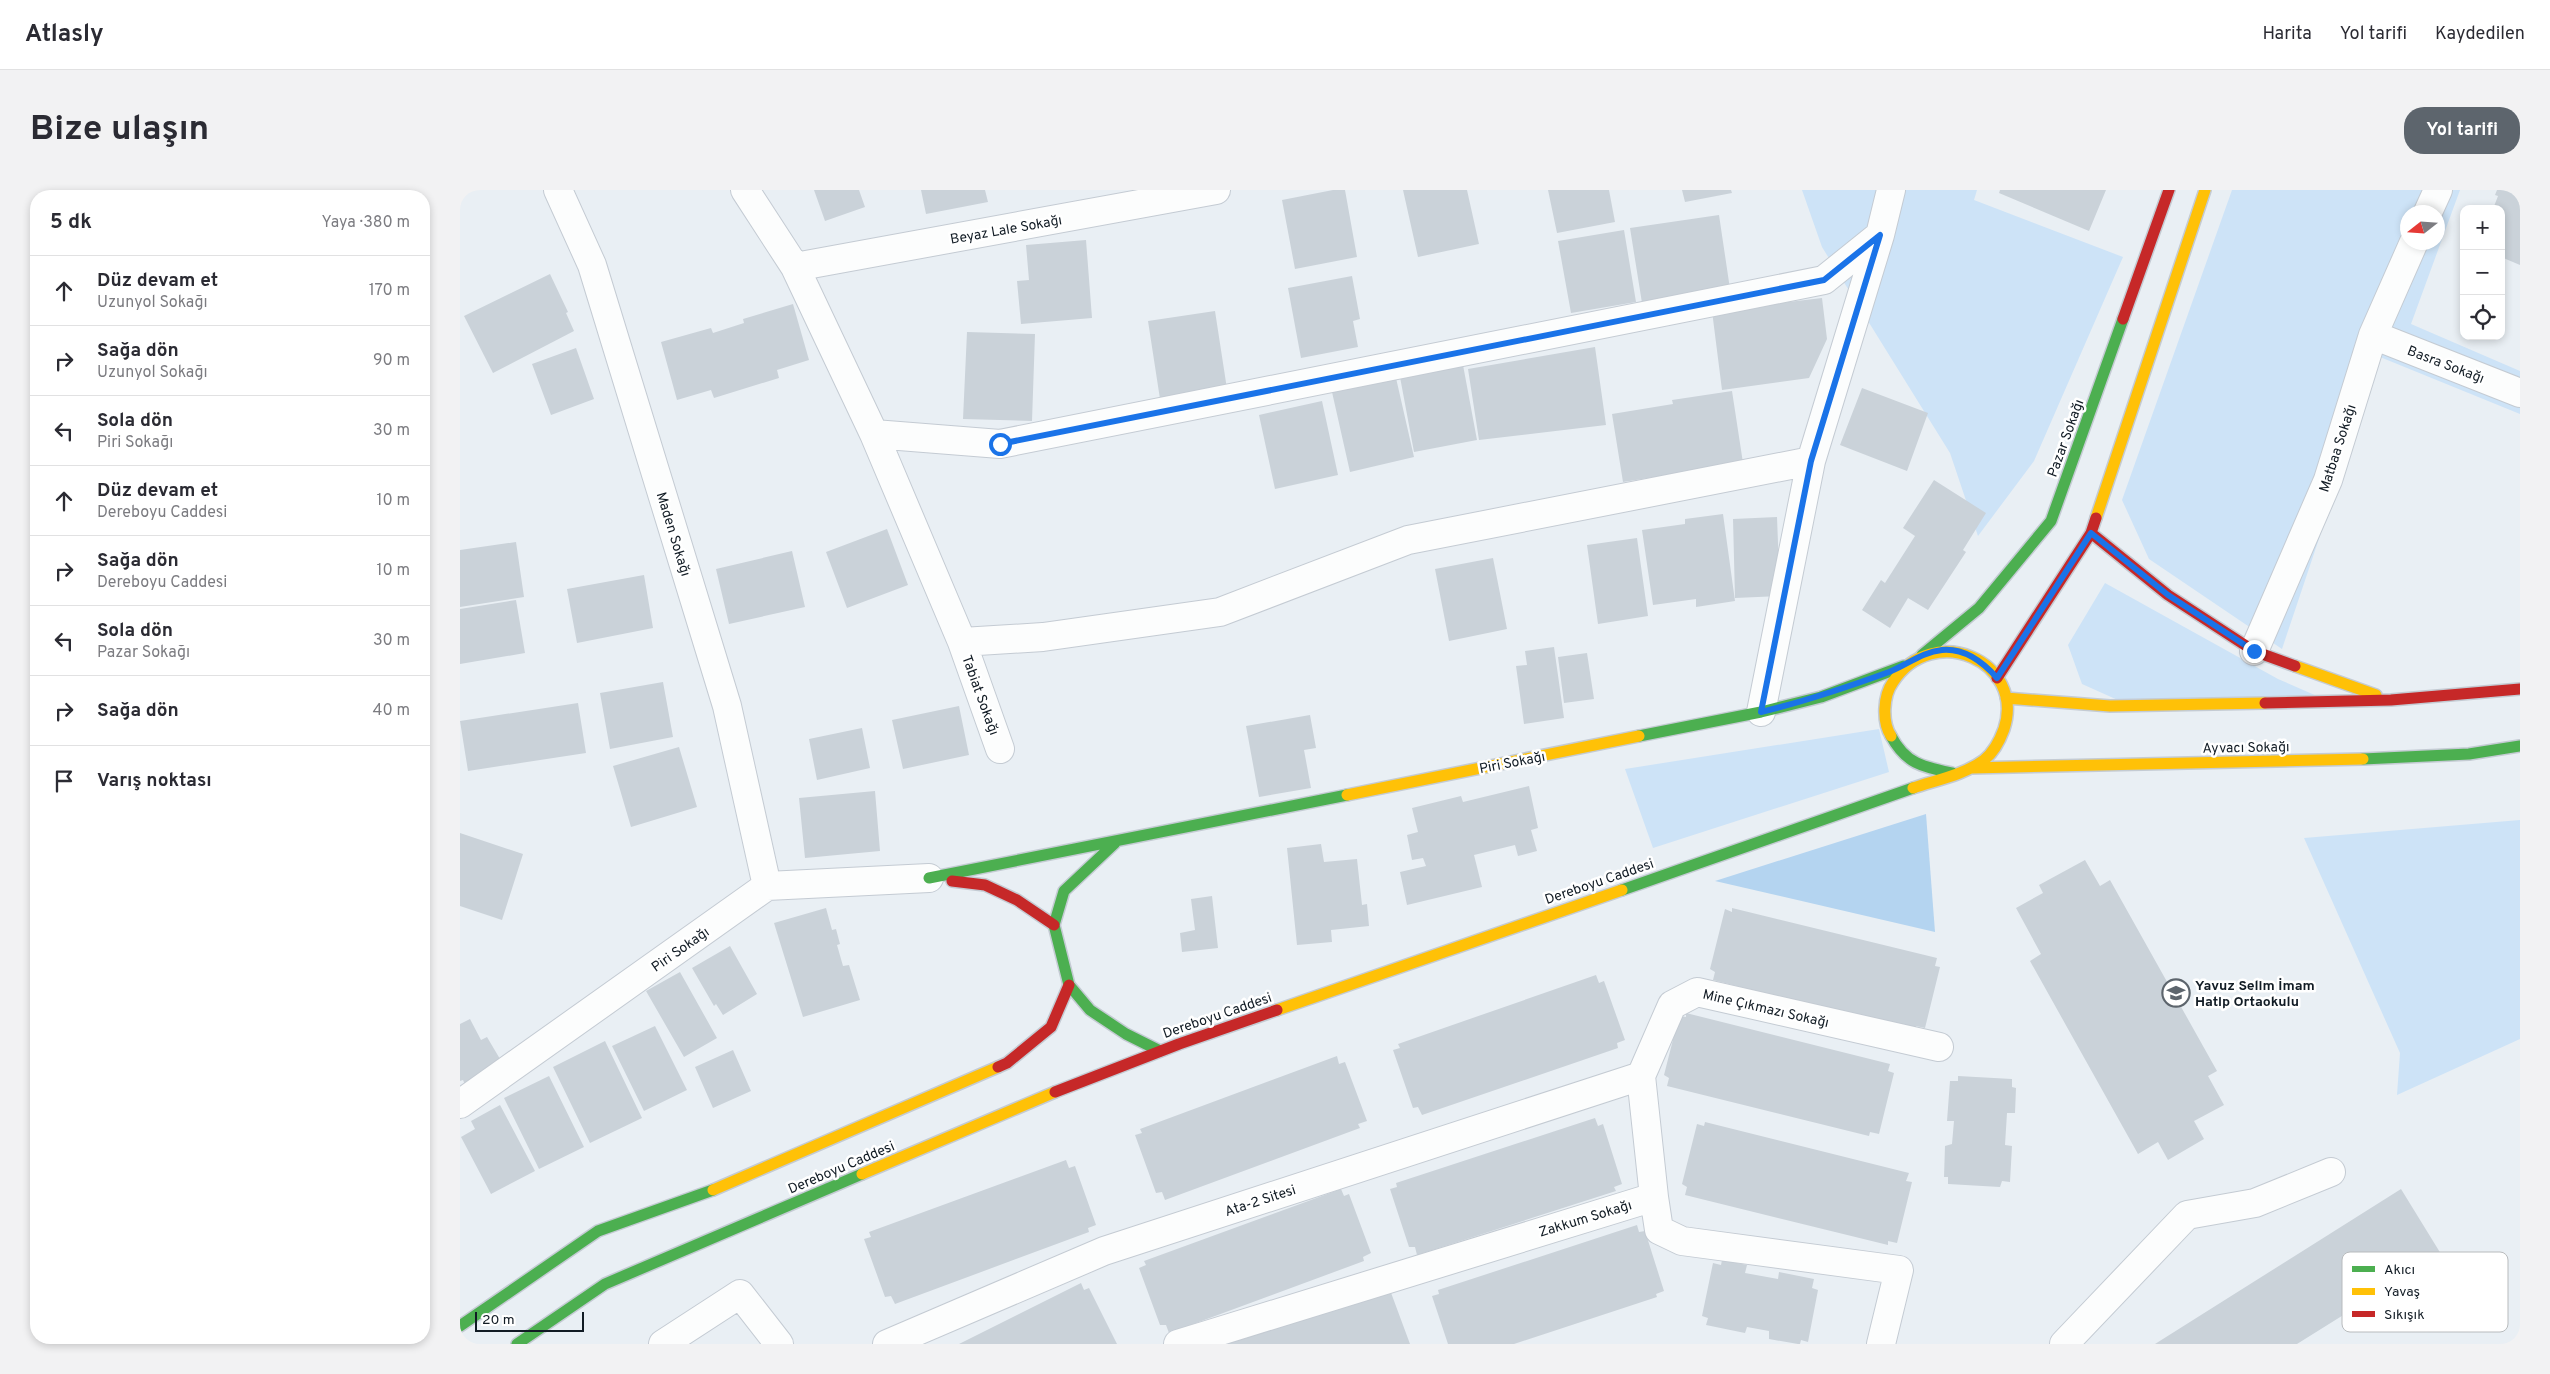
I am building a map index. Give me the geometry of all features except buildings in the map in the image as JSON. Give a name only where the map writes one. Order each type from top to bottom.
[{"type":"main road","name":"Pazar Sokağı","points":[[1922,654],[1979,608],[2051,521],[2169,190]]},
{"type":"main road","points":[[1997,678],[2091,533],[2205,190]]},
{"type":"main road","points":[[2091,533],[2168,595],[2254,651],[2391,700]]},
{"type":"main road","name":"Dereboyu Caddesi","points":[[517,1344],[605,1284],[1081,1081],[1160,1051],[1952,773],[1972,768],[1989,756],[2001,739],[2007,719],[2006,698],[1997,678],[1983,663],[1964,653],[1943,650],[1922,654],[1904,666],[1892,681],[1885,699],[1884,719],[1889,737],[1900,753],[1915,765],[1933,772],[1952,773]]},
{"type":"main road","name":"Piri Sokağı","points":[[929,878],[1761,712],[1821,697],[1904,666]]},
{"type":"main road","points":[[2006,698],[2110,706],[2391,700],[2520,689]]},
{"type":"main road","name":"Ayvacı Sokağı","points":[[1972,768],[2315,761],[2469,754],[2520,746]]},
{"type":"main road","points":[[1115,842],[1064,891],[1054,925],[1069,985],[1090,1010],[1126,1034],[1160,1051]]},
{"type":"main road","points":[[929,878],[984,886],[1017,900],[1054,925]]},
{"type":"main road","name":"Dereboyu Caddesi","points":[[460,1326],[598,1231],[733,1183],[1007,1063],[1051,1027],[1069,985]]},
{"type":"street","name":"Maden Sokağı","points":[[558,190],[592,265],[727,706],[767,886]]},
{"type":"street","name":"Tabiat Sokağı","points":[[745,190],[796,267],[874,434],[962,642],[1000,749]]},
{"type":"street","name":"Beyaz Lale Sokağı","points":[[796,267],[1216,190]]},
{"type":"street","points":[[1761,712],[1811,461],[1880,235],[1891,190]]},
{"type":"street","points":[[2431,205],[2438,190]]},
{"type":"street","points":[[874,434],[1000,444],[1029,439],[1824,280],[1880,235]]},
{"type":"street","name":"Matbaa Sokağı","points":[[2254,651],[2328,480],[2373,335],[2410,250]]},
{"type":"street","name":"Basra Sokağı","points":[[2373,335],[2520,393]]},
{"type":"street","points":[[962,642],[1043,637],[1220,612],[1408,540],[1811,461]]},
{"type":"street","points":[[767,886],[929,878]]},
{"type":"street","name":"Piri Sokağı","points":[[460,1104],[767,886]]},
{"type":"street","name":"Mine Çıkmazı Sokağı","points":[[1654,1197],[1641,1076],[1672,1005],[1697,992],[1939,1047]]},
{"type":"street","name":"Ata-2 Sitesi","points":[[888,1344],[1104,1251],[1641,1076]]},
{"type":"street","points":[[2064,1344],[2187,1214],[2255,1203],[2331,1172]]},
{"type":"street","points":[[1654,1197],[1659,1230],[1682,1241],[1899,1270],[1881,1344]]},
{"type":"street","name":"Zakkum Sokağı","points":[[1178,1344],[1654,1197]]},
{"type":"street","points":[[663,1344],[740,1294],[780,1344]]},
{"type":"shaded area","points":[[1802,190],[1977,190],[1974,200],[2123,257],[2034,461],[1978,536],[1950,453],[1822,247]]},
{"type":"shaded area","points":[[2232,190],[2460,190],[2445,231],[2445,205],[2400,205],[2400,250],[2438,250],[2411,324],[2520,371],[2520,414],[2380,357],[2282,649],[2149,559],[2122,500]]},
{"type":"shaded area","points":[[2105,583],[2278,679],[2333,703],[2120,701],[2082,684],[2068,645]]},
{"type":"shaded area","points":[[1879,729],[1889,772],[1653,848],[1625,769]]},
{"type":"shaded area","points":[[1926,814],[1935,932],[1715,881]]},
{"type":"shaded area","points":[[2520,820],[2520,1039],[2397,1095],[2400,1053],[2304,838]]},
{"type":"traffic: fast","points":[[1922,655],[1979,608],[2051,521],[2123,319]]},
{"type":"traffic: fast","points":[[1639,736],[1761,712],[1821,697],[1904,666]]},
{"type":"traffic: fast","points":[[1891,736],[1903,753],[1916,763],[1952,773]]},
{"type":"traffic: fast","points":[[2363,759],[2469,754],[2520,746]]},
{"type":"traffic: fast","points":[[1622,890],[1913,788]]},
{"type":"traffic: fast","points":[[929,878],[1347,795]]},
{"type":"traffic: fast","points":[[1115,843],[1064,891],[1054,925],[1069,985],[1090,1010],[1126,1034],[1160,1051]]},
{"type":"traffic: fast","points":[[517,1344],[605,1284],[862,1174]]},
{"type":"traffic: fast","points":[[460,1326],[598,1231],[713,1190]]},
{"type":"traffic: slow","points":[[2096,518],[2205,190]]},
{"type":"traffic: slow","points":[[1891,736],[1885,716],[1887,694],[1893,682],[1910,664],[1930,654],[1952,652],[1972,657],[1989,668],[2002,684],[2007,705],[2004,729],[1990,754],[1968,770],[1913,788]]},
{"type":"traffic: slow","points":[[2295,666],[2376,695]]},
{"type":"traffic: slow","points":[[2006,698],[2110,706],[2265,703]]},
{"type":"traffic: slow","points":[[1347,795],[1639,736]]},
{"type":"traffic: slow","points":[[1972,768],[2363,759]]},
{"type":"traffic: slow","points":[[1277,1010],[1622,890]]},
{"type":"traffic: slow","points":[[713,1190],[998,1067]]},
{"type":"traffic: slow","points":[[862,1174],[1055,1092]]},
{"type":"traffic: jam","points":[[2123,319],[2169,190]]},
{"type":"traffic: jam","points":[[1997,678],[2091,533],[2096,518]]},
{"type":"traffic: jam","points":[[2091,533],[2168,595],[2254,651],[2295,666]]},
{"type":"traffic: jam","points":[[2265,703],[2391,700],[2520,689]]},
{"type":"traffic: jam","points":[[952,881],[985,885],[1017,900],[1054,925]]},
{"type":"traffic: jam","points":[[998,1067],[1007,1063],[1051,1027],[1069,985]]},
{"type":"traffic: jam","points":[[1055,1092],[1179,1044],[1277,1010]]},
{"type":"place","name":"Yavuz Selim İmam Hatip Ortaokulu","points":[[2176,993]]},
{"type":"route","points":[[1000,444],[1824,280],[1880,235],[1811,461],[1761,712],[1821,697],[1904,666],[1922,654],[1943,650],[1964,653],[1983,663],[1997,678],[2091,533],[2168,595],[2254,651]]}]
